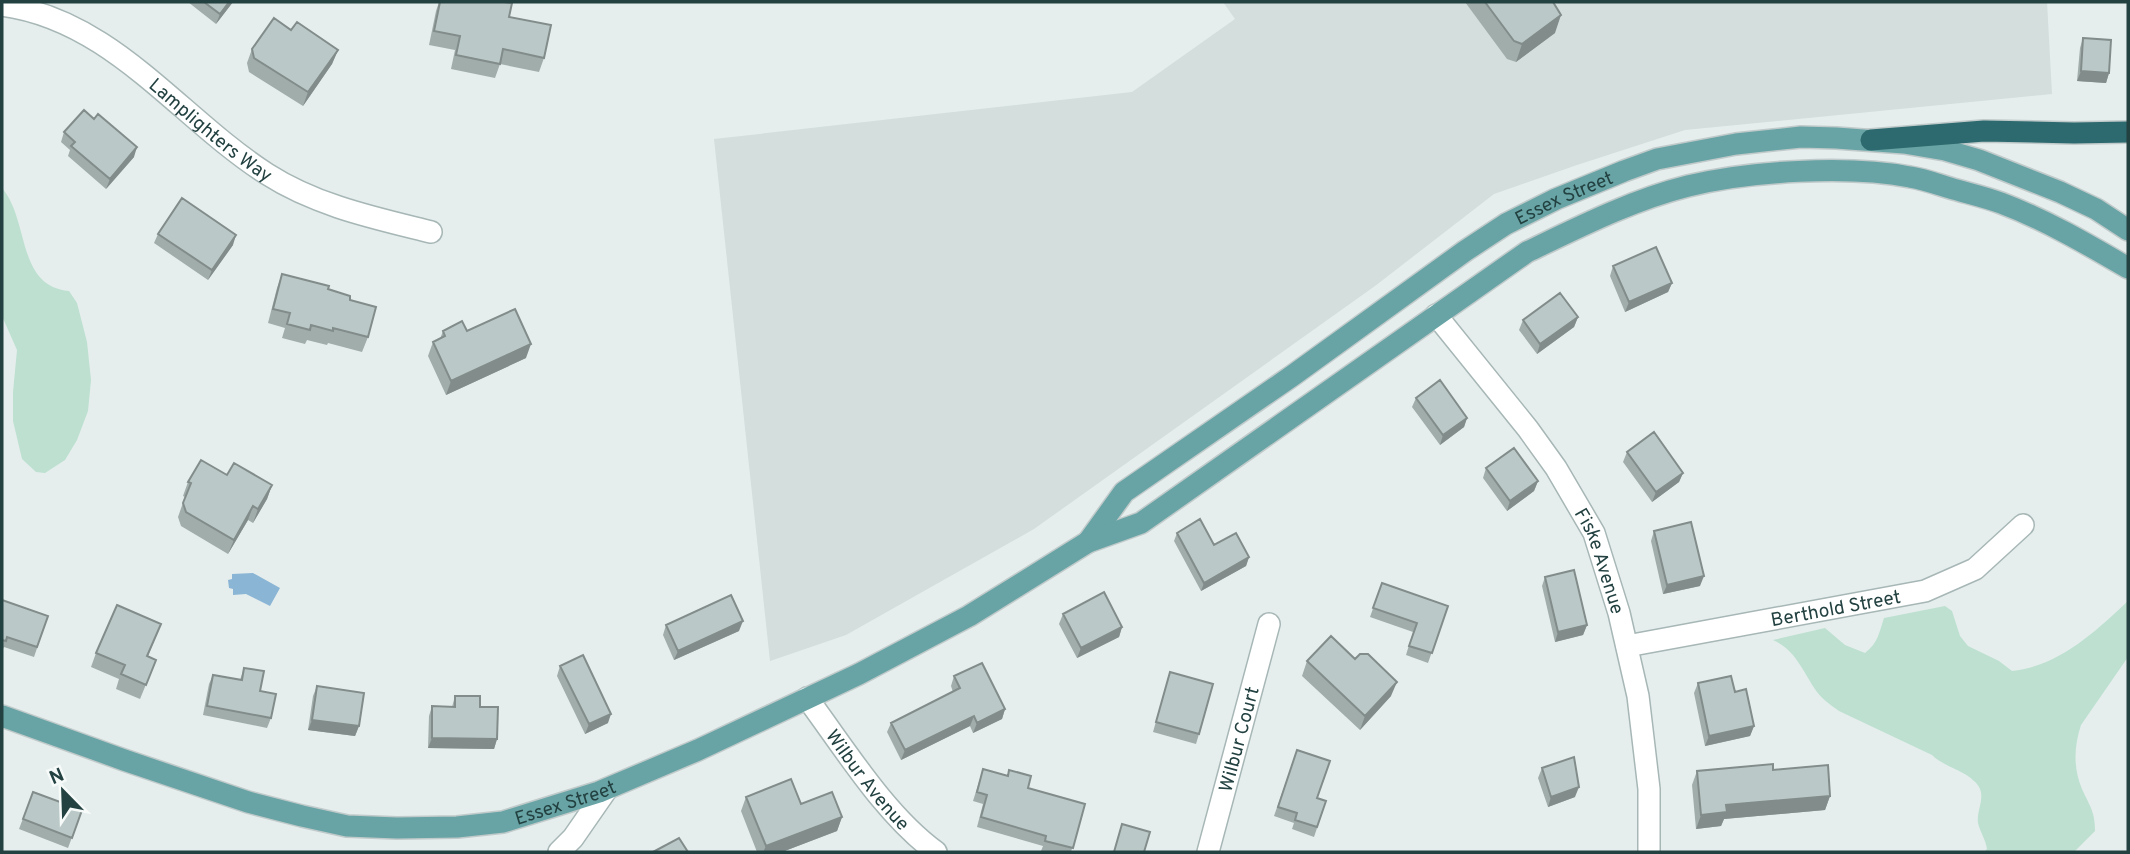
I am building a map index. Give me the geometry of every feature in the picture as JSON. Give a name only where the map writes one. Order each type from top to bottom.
[{"type":"highway","points":[[1871,140],[1984,131],[2128,132]]},
{"type":"main road","name":"Essex Street","points":[[1088,542],[1124,492],[1292,376],[1465,251],[1506,224],[1594,183],[1657,159],[1765,140],[1801,137],[1871,140],[1945,150],[1979,160],[2060,192],[2096,209],[2128,230]]},
{"type":"main road","name":"Essex Street","points":[[2,716],[248,802],[347,826],[445,827],[503,822],[607,789],[698,750],[970,616],[1088,542],[1141,523],[1527,252],[1608,214],[1688,186],[1728,178],[1781,173],[1856,172],[1910,177],[1999,202],[2042,221],[2128,268]]},
{"type":"street","name":"Lamplighters Way","points":[[2,5],[32,11],[57,20],[116,52],[149,77],[220,140],[284,184],[351,212],[431,232]]},
{"type":"street","name":"Fiske Avenue","points":[[1436,315],[1528,429],[1594,533],[1616,602],[1638,696],[1648,789],[1648,852]]},
{"type":"street","name":"Berthold Street","points":[[1627,646],[1925,591],[1975,569],[2023,525]]},
{"type":"street","name":"Wilbur Court","points":[[1208,852],[1269,624]]},
{"type":"street","name":"Wilbur Avenue","points":[[807,698],[879,795],[918,839],[936,852]]},
{"type":"street","points":[[559,852],[573,838],[607,789]]},
{"type":"shaded area","points":[[1223,2],[2047,2],[2052,94],[1685,130],[1494,194],[1375,286],[1034,529],[846,635],[770,661],[714,139],[1132,92],[1235,19]]},
{"type":"green space","points":[[2,188],[17,217],[32,265],[40,277],[52,286],[69,291],[77,303],[87,342],[91,380],[88,411],[77,440],[65,460],[45,473],[36,472],[22,459],[13,421],[17,350],[2,316]]},
{"type":"green space","points":[[2128,601],[2128,657],[2081,725],[2077,741],[2077,773],[2093,814],[2095,831],[2074,852],[1984,852],[1987,849],[1978,823],[1981,791],[1974,781],[1932,755],[1839,711],[1819,695],[1788,650],[1773,640],[1825,628],[1845,645],[1865,653],[1875,641],[1884,618],[1945,606],[1952,611],[1960,636],[1968,646],[1999,661],[2012,671],[2029,668],[2061,655],[2103,624]]},
{"type":"water","points":[[253,573],[280,588],[270,606],[246,594],[233,595],[233,589],[229,588],[228,580],[232,579],[232,574]]},
{"type":"building","points":[[204,2],[229,2],[220,14]]},
{"type":"building","points":[[440,2],[512,3],[509,17],[551,25],[544,58],[503,49],[500,64],[456,55],[460,36],[434,31]]},
{"type":"building","points":[[1485,2],[1553,2],[1561,15],[1522,44],[1514,41]]},
{"type":"building","points":[[274,18],[291,30],[297,22],[338,50],[308,92],[254,58],[252,49]]},
{"type":"building","points":[[2083,38],[2111,40],[2109,73],[2081,71]]},
{"type":"building","points":[[84,110],[94,119],[98,114],[137,147],[110,179],[71,146],[75,142],[64,132]]},
{"type":"building","points":[[182,198],[236,235],[212,270],[158,234]]},
{"type":"building","points":[[1656,247],[1672,283],[1629,302],[1613,266]]},
{"type":"building","points":[[282,274],[329,286],[328,289],[350,296],[350,300],[376,307],[368,337],[333,328],[333,331],[311,325],[310,330],[287,324],[290,313],[273,309]]},
{"type":"building","points":[[1560,293],[1578,317],[1540,344],[1523,320]]},
{"type":"building","points":[[515,309],[531,344],[451,381],[433,342],[445,336],[443,331],[462,321],[467,331]]},
{"type":"building","points":[[1440,380],[1467,418],[1443,435],[1416,398]]},
{"type":"building","points":[[1654,432],[1683,473],[1656,492],[1627,452]]},
{"type":"building","points":[[1514,448],[1538,481],[1510,501],[1486,468]]},
{"type":"building","points":[[201,460],[227,475],[234,463],[272,485],[258,509],[253,506],[234,540],[186,512],[183,503],[191,483],[188,482]]},
{"type":"building","points":[[1200,519],[1214,545],[1236,533],[1249,557],[1204,583],[1177,533]]},
{"type":"building","points":[[1691,522],[1704,576],[1667,585],[1654,531]]},
{"type":"building","points":[[1574,570],[1587,625],[1558,632],[1545,577]]},
{"type":"building","points":[[1382,583],[1448,606],[1432,653],[1409,646],[1417,623],[1373,608]]},
{"type":"building","points":[[1104,592],[1122,627],[1081,648],[1063,614]]},
{"type":"building","points":[[731,595],[743,621],[678,651],[666,625]]},
{"type":"building","points":[[2,600],[48,616],[37,647],[7,637],[6,641],[2,640]]},
{"type":"building","points":[[117,605],[161,624],[147,656],[156,660],[146,685],[121,674],[125,665],[96,653]]},
{"type":"building","points":[[1331,636],[1355,659],[1360,654],[1368,654],[1397,682],[1365,716],[1307,661]]},
{"type":"building","points":[[583,655],[611,714],[589,724],[560,666]]},
{"type":"building","points":[[982,663],[1005,709],[977,723],[974,716],[905,750],[891,723],[960,688],[954,676]]},
{"type":"building","points":[[244,668],[264,671],[260,691],[276,694],[271,718],[207,706],[213,675],[242,680]]},
{"type":"building","points":[[1170,672],[1213,684],[1199,734],[1156,722]]},
{"type":"building","points":[[1731,676],[1735,692],[1746,689],[1754,726],[1709,736],[1698,683]]},
{"type":"building","points":[[317,686],[364,693],[359,726],[312,720]]},
{"type":"building","points":[[455,696],[480,696],[480,707],[498,707],[497,739],[432,738],[432,706],[455,707]]},
{"type":"building","points":[[1297,750],[1330,761],[1317,798],[1326,801],[1317,827],[1295,820],[1297,813],[1278,807]]},
{"type":"building","points":[[1574,757],[1579,787],[1551,797],[1542,768]]},
{"type":"building","points":[[1773,764],[1773,770],[1828,765],[1830,796],[1726,805],[1727,812],[1701,815],[1697,771]]},
{"type":"building","points":[[983,769],[1008,776],[1009,770],[1031,776],[1028,788],[1085,804],[1073,848],[1045,841],[1046,836],[981,817],[987,795],[977,792]]},
{"type":"building","points":[[791,779],[801,804],[832,792],[842,817],[766,846],[746,797]]},
{"type":"building","points":[[33,792],[82,810],[72,838],[23,819]]},
{"type":"building","points":[[1122,824],[1150,832],[1144,852],[1114,852]]},
{"type":"building","points":[[679,838],[688,852],[653,852]]}]
